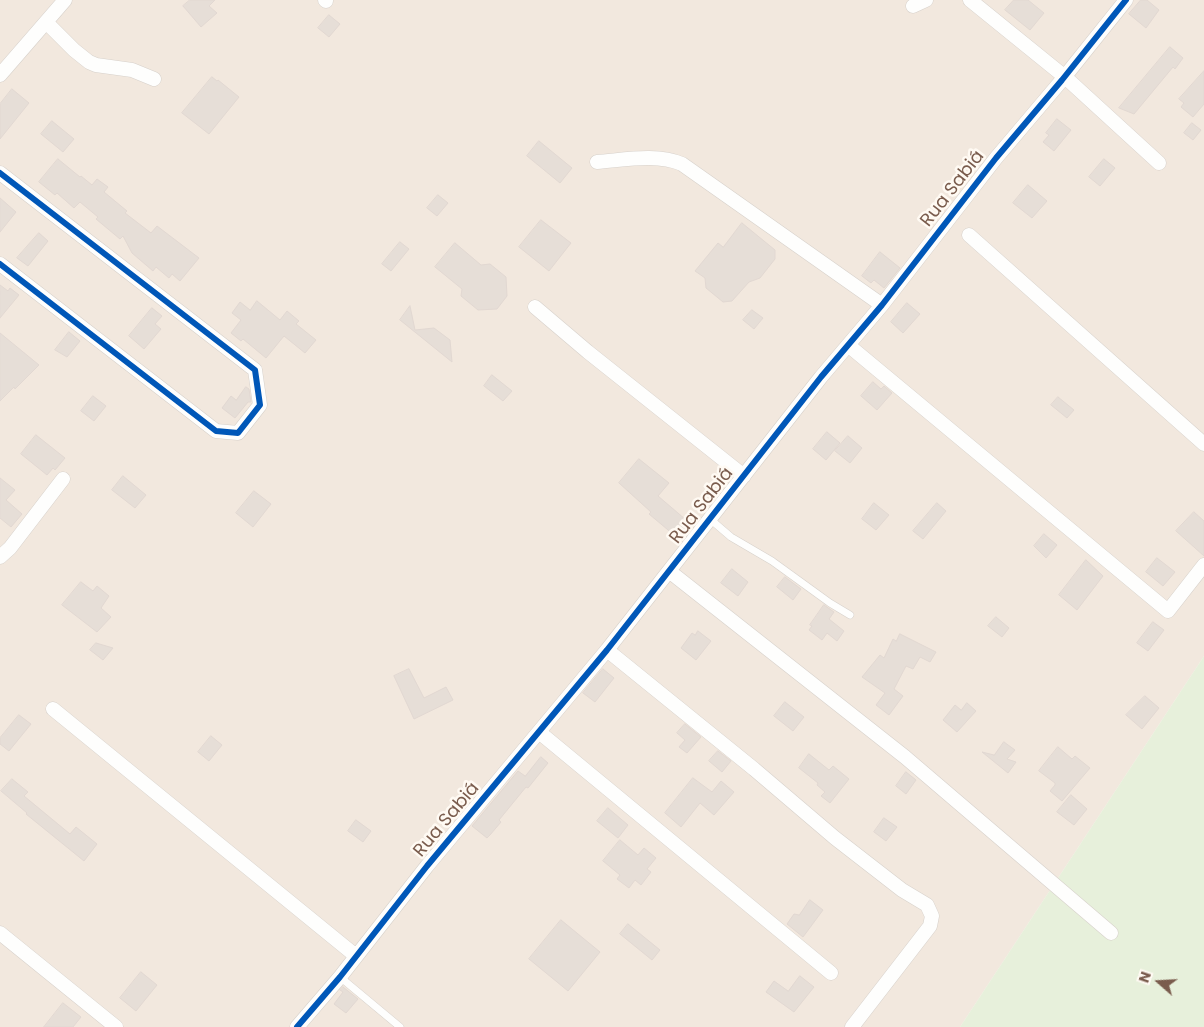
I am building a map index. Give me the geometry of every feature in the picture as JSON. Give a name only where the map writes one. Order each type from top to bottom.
[{"type":"street","points":[[913,6],[926,0]]},
{"type":"street","points":[[970,0],[1065,77],[1159,163]]},
{"type":"street","name":"Rua Sabiá","points":[[297,1027],[340,977],[427,866],[607,650],[848,344],[882,305],[996,158],[1065,77],[1126,0]]},
{"type":"street","points":[[0,75],[47,23],[58,2]]},
{"type":"street","points":[[47,23],[89,62],[96,65],[132,70],[154,79]]},
{"type":"street","points":[[597,162],[656,158],[670,159],[682,164],[882,305]]},
{"type":"street","points":[[0,173],[255,370],[260,404],[238,433],[216,431],[0,264]]},
{"type":"street","points":[[969,235],[1204,444]]},
{"type":"street","points":[[535,307],[588,352],[744,476]]},
{"type":"street","points":[[848,344],[1168,611],[1204,565]]},
{"type":"street","points":[[0,557],[10,548],[63,479]]},
{"type":"street","points":[[669,571],[905,757],[1111,933]]},
{"type":"street","points":[[607,650],[754,769],[835,838],[902,890],[927,905],[932,916],[930,926],[852,1027]]},
{"type":"street","points":[[54,710],[356,956]]},
{"type":"street","points":[[539,732],[831,973]]},
{"type":"street","points":[[0,934],[116,1027]]},
{"type":"lane","points":[[710,519],[731,537],[772,561],[830,603],[850,614]]},
{"type":"lane","points":[[340,977],[400,1027]]},
{"type":"shaded area","points":[[0,0],[1204,0],[1204,656],[960,1027],[0,1027]]},
{"type":"green space","points":[[1204,656],[1204,1027],[960,1027]]},
{"type":"building","points":[[190,0],[215,0],[209,6],[217,13],[201,27],[183,6]]},
{"type":"building","points":[[1014,0],[1028,0],[1044,13],[1030,30],[1005,10]]},
{"type":"building","points":[[1141,0],[1147,0],[1159,10],[1146,28],[1129,14]]},
{"type":"building","points":[[329,15],[340,24],[329,37],[318,28]]},
{"type":"building","points":[[1170,47],[1183,58],[1175,69],[1173,67],[1134,114],[1119,108]]},
{"type":"building","points":[[1204,71],[1204,104],[1193,117],[1181,107],[1184,103],[1179,99]]},
{"type":"building","points":[[212,77],[239,97],[209,134],[182,113]]},
{"type":"building","points":[[12,89],[29,103],[0,139],[0,104]]},
{"type":"building","points":[[1057,119],[1071,130],[1054,151],[1043,142],[1049,135],[1046,133]]},
{"type":"building","points":[[52,121],[74,139],[63,152],[41,134]]},
{"type":"building","points":[[1192,123],[1201,130],[1193,140],[1184,133]]},
{"type":"building","points":[[539,141],[572,168],[560,183],[527,156]]},
{"type":"building","points":[[58,159],[92,185],[97,179],[108,187],[104,192],[127,211],[125,213],[151,233],[157,226],[199,258],[180,281],[172,274],[169,278],[156,267],[153,271],[132,253],[123,236],[120,239],[96,219],[98,217],[80,202],[74,208],[57,193],[55,195],[39,182]]},
{"type":"building","points":[[1104,159],[1115,168],[1100,186],[1089,177]]},
{"type":"building","points":[[1028,185],[1047,201],[1032,218],[1013,203]]},
{"type":"building","points":[[438,195],[448,203],[437,216],[427,208]]},
{"type":"building","points":[[0,198],[16,212],[0,232]]},
{"type":"building","points":[[541,220],[571,243],[549,271],[519,247]]},
{"type":"building","points":[[742,223],[775,250],[775,259],[760,278],[749,282],[732,301],[723,302],[706,288],[705,278],[695,271],[718,243],[723,247]]},
{"type":"building","points":[[39,233],[48,241],[28,266],[17,258]]},
{"type":"building","points":[[400,242],[409,249],[391,271],[382,264]]},
{"type":"building","points":[[455,243],[481,265],[490,264],[506,277],[507,296],[497,309],[478,310],[461,296],[462,289],[435,267]]},
{"type":"building","points":[[880,252],[900,268],[884,288],[874,280],[871,283],[862,276]]},
{"type":"building","points":[[0,285],[8,291],[10,288],[19,295],[0,318]]},
{"type":"building","points":[[257,301],[280,320],[287,311],[299,321],[296,324],[316,340],[305,353],[284,336],[266,358],[243,339],[241,341],[231,333],[241,320],[232,313],[240,302],[250,310]]},
{"type":"building","points":[[907,303],[920,314],[903,333],[891,322]]},
{"type":"building","points":[[410,306],[415,330],[434,328],[450,340],[452,362],[400,320]]},
{"type":"building","points":[[152,308],[162,316],[155,324],[161,329],[144,349],[129,336]]},
{"type":"building","points":[[752,310],[763,318],[754,329],[743,320]]},
{"type":"building","points":[[69,332],[80,341],[67,357],[55,350]]},
{"type":"building","points":[[0,333],[39,365],[0,401]]},
{"type":"building","points":[[492,375],[512,391],[503,401],[484,386]]},
{"type":"building","points":[[873,382],[881,389],[884,386],[892,393],[877,410],[861,396]]},
{"type":"building","points":[[246,387],[249,389],[251,402],[248,402],[235,418],[222,408],[231,396],[236,400]]},
{"type":"building","points":[[93,396],[106,406],[94,421],[81,411]]},
{"type":"building","points":[[1058,397],[1074,410],[1067,418],[1051,405]]},
{"type":"building","points":[[827,432],[840,443],[826,460],[813,449]]},
{"type":"building","points":[[36,435],[65,458],[55,470],[53,468],[47,475],[21,454]]},
{"type":"building","points":[[848,436],[862,448],[850,463],[835,451]]},
{"type":"building","points":[[639,459],[669,483],[658,496],[692,525],[680,540],[649,514],[651,512],[619,483]]},
{"type":"building","points":[[123,476],[146,495],[135,508],[112,490]]},
{"type":"building","points":[[0,478],[15,490],[6,500],[22,514],[11,527],[0,518]]},
{"type":"building","points":[[254,491],[271,504],[253,527],[236,513]]},
{"type":"building","points":[[874,503],[889,515],[876,530],[862,519]]},
{"type":"building","points":[[937,503],[946,511],[923,539],[913,531]]},
{"type":"building","points":[[1194,512],[1204,521],[1204,556],[1176,531]]},
{"type":"building","points":[[1044,534],[1057,545],[1046,558],[1034,546]]},
{"type":"building","points":[[1157,558],[1175,572],[1163,586],[1146,572]]},
{"type":"building","points":[[1086,560],[1103,576],[1077,610],[1059,595]]},
{"type":"building","points":[[732,569],[748,582],[738,596],[721,583]]},
{"type":"building","points":[[785,577],[801,589],[793,600],[777,587]]},
{"type":"building","points":[[81,582],[93,591],[97,586],[109,596],[101,608],[111,617],[97,632],[62,605]]},
{"type":"building","points":[[824,605],[834,612],[829,619],[844,631],[837,641],[827,633],[822,640],[809,630],[812,626],[810,625]]},
{"type":"building","points":[[996,617],[1009,628],[1002,637],[988,626]]},
{"type":"building","points":[[1153,622],[1164,630],[1148,651],[1137,643]]},
{"type":"building","points":[[698,631],[711,641],[696,660],[681,648],[692,633],[695,635]]},
{"type":"building","points":[[900,634],[936,652],[930,662],[920,657],[913,669],[906,666],[894,689],[903,696],[889,715],[876,705],[885,693],[862,677],[880,655],[884,658],[893,639],[896,641]]},
{"type":"building","points":[[96,643],[113,648],[103,660],[90,650]]},
{"type":"building","points":[[409,669],[424,698],[446,687],[453,700],[414,719],[394,676]]},
{"type":"building","points":[[603,669],[614,678],[595,702],[583,693]]},
{"type":"building","points":[[1145,696],[1159,708],[1142,729],[1126,715]]},
{"type":"building","points":[[785,702],[804,717],[793,731],[774,716]]},
{"type":"building","points":[[967,703],[976,711],[957,732],[943,720],[955,705],[961,710]]},
{"type":"building","points":[[19,715],[31,724],[9,751],[0,744],[0,738]]},
{"type":"building","points":[[685,724],[701,737],[687,753],[679,747],[685,740],[677,733]]},
{"type":"building","points":[[211,736],[222,745],[209,761],[198,752]]},
{"type":"building","points":[[1004,742],[1015,750],[1007,759],[1016,762],[1008,773],[982,752],[994,755]]},
{"type":"building","points":[[1058,747],[1072,759],[1075,756],[1090,768],[1062,801],[1050,791],[1055,783],[1039,771]]},
{"type":"building","points":[[718,751],[731,761],[722,772],[709,761]]},
{"type":"building","points":[[809,754],[829,770],[833,766],[849,779],[830,803],[821,796],[825,792],[817,785],[818,783],[799,768]]},
{"type":"building","points":[[541,757],[548,763],[499,820],[501,822],[487,838],[472,826],[518,771],[525,776]]},
{"type":"building","points":[[906,772],[916,780],[906,794],[896,786]]},
{"type":"building","points":[[693,778],[712,792],[721,781],[734,792],[714,815],[700,803],[681,827],[665,813]]},
{"type":"building","points":[[12,779],[28,792],[24,796],[70,834],[76,827],[97,844],[84,861],[1,791]]},
{"type":"building","points":[[1071,795],[1087,809],[1074,825],[1057,812]]},
{"type":"building","points":[[608,808],[628,825],[618,838],[597,821]]},
{"type":"building","points":[[884,818],[897,827],[886,841],[874,832]]},
{"type":"building","points":[[356,820],[371,831],[363,842],[348,831]]},
{"type":"building","points":[[620,840],[638,855],[644,848],[656,858],[647,869],[651,872],[641,885],[635,880],[629,888],[617,879],[620,875],[603,861]]},
{"type":"building","points":[[810,900],[823,910],[803,937],[787,924],[794,914],[799,915]]},
{"type":"building","points":[[561,920],[600,952],[568,991],[529,959]]},
{"type":"building","points":[[628,924],[660,950],[652,960],[620,934]]},
{"type":"building","points":[[141,972],[157,985],[136,1011],[120,998]]},
{"type":"building","points":[[800,976],[814,987],[794,1012],[766,992],[774,981],[788,991]]},
{"type":"building","points":[[343,987],[358,999],[346,1013],[334,1004],[343,992],[340,990]]},
{"type":"building","points":[[63,1003],[81,1017],[73,1027],[44,1027]]},
{"type":"cycle path","points":[[297,1027],[340,977],[427,866],[607,650],[821,377],[882,305],[996,158],[1126,0]]},
{"type":"cycle path","points":[[0,173],[255,370],[260,405],[238,433],[216,431],[0,264]]}]
